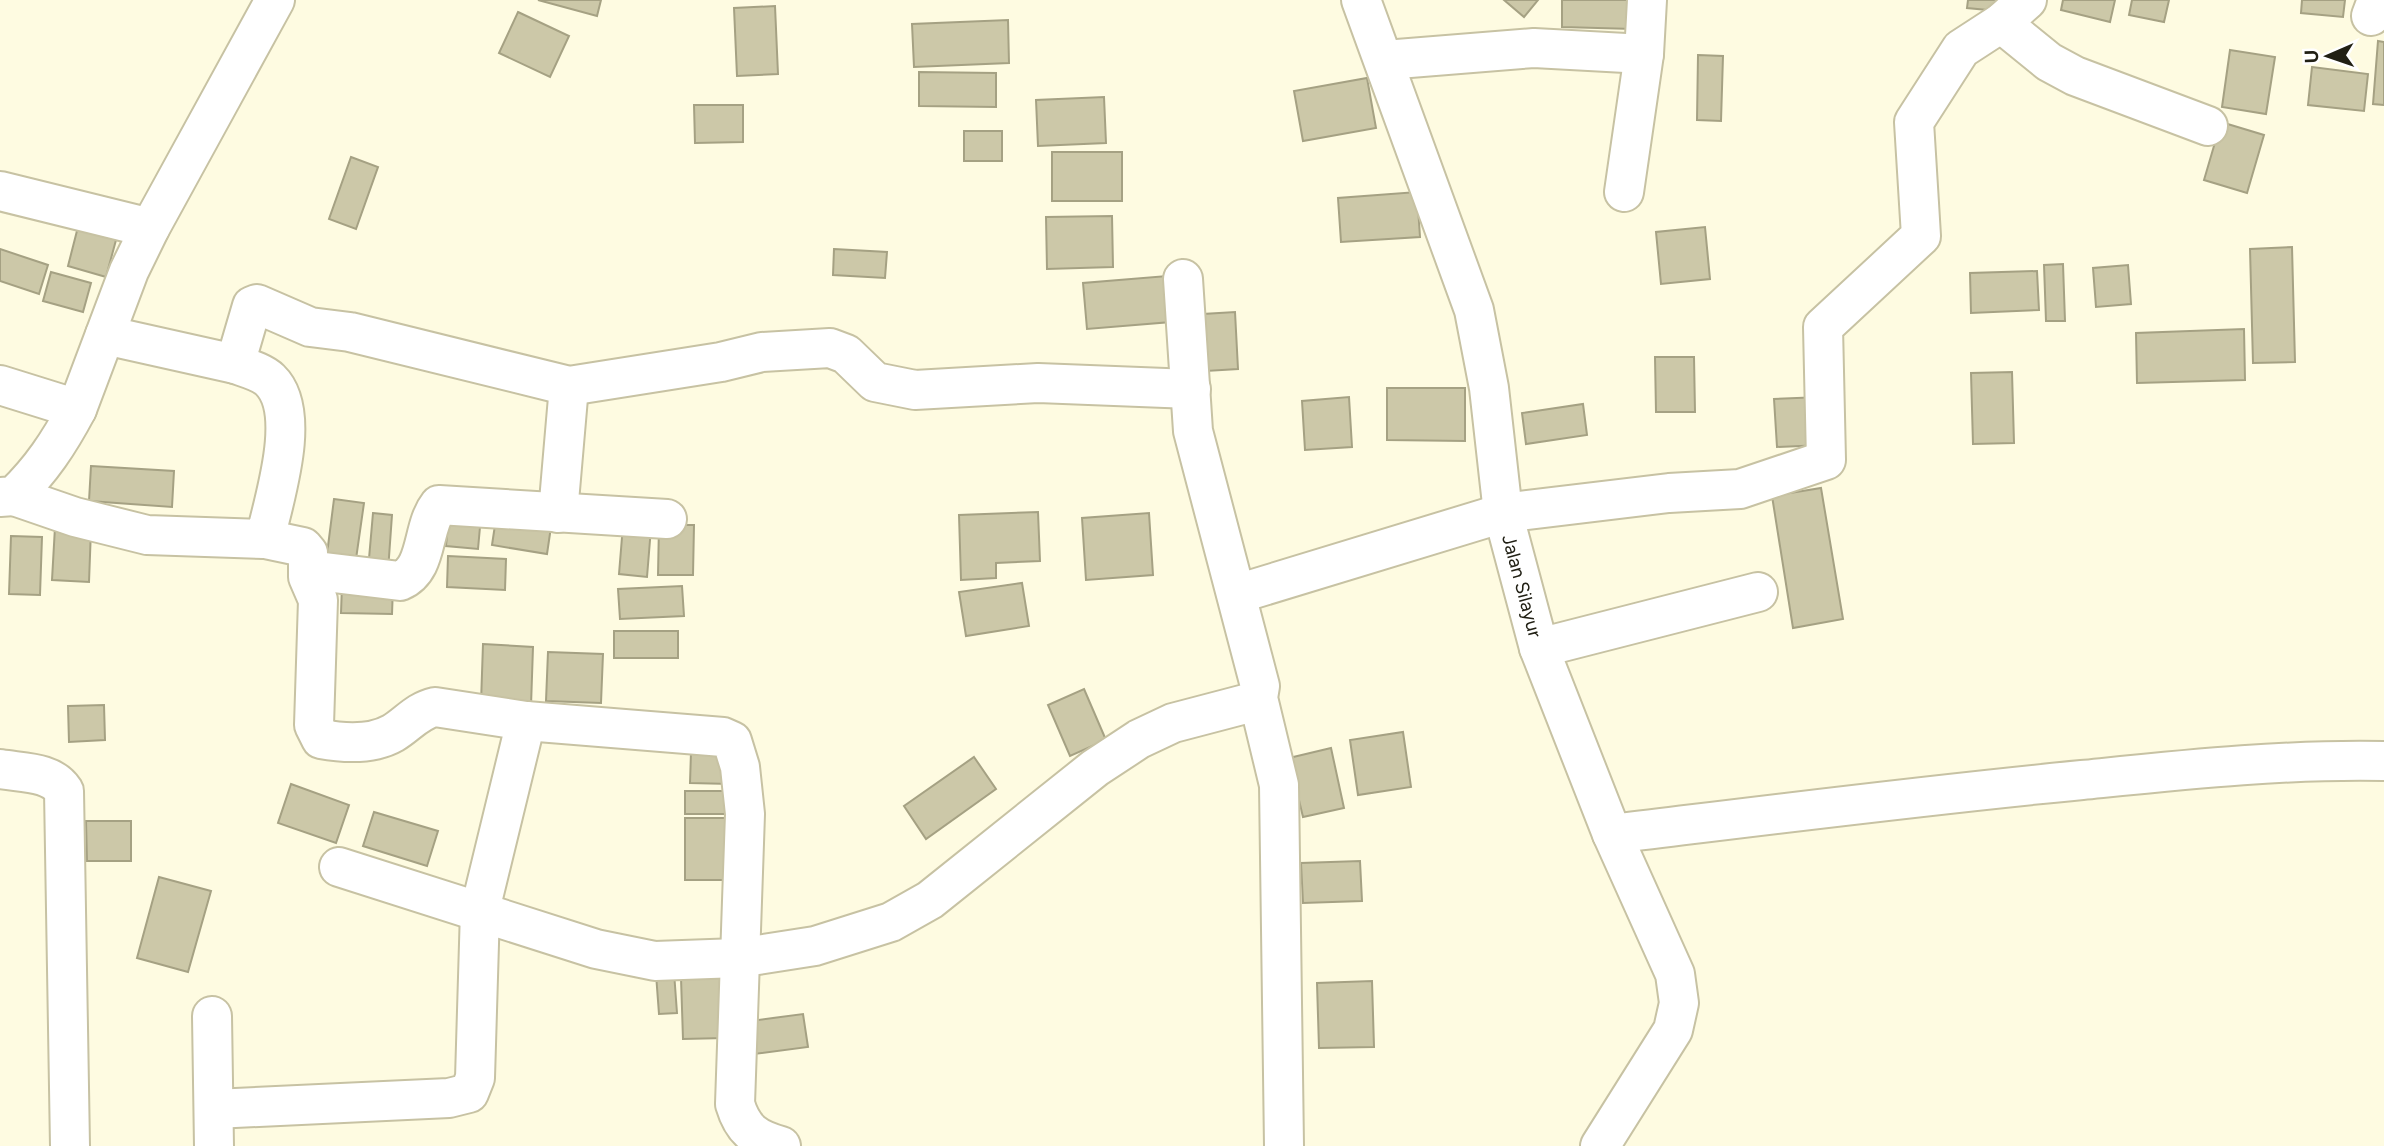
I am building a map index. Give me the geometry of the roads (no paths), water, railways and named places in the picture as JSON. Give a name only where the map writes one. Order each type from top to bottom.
[{"type":"street","points":[[275,0],[150,228],[77,409],[54,452],[7,496],[147,535],[265,539],[306,549],[308,570],[318,600],[314,725],[321,739],[369,740],[392,733],[422,710],[435,707],[526,722],[727,737],[732,741],[740,767],[745,814],[738,958],[736,1104],[740,1119],[747,1130],[760,1140],[781,1146]]},
{"type":"street","name":"Jalan Silayur","points":[[1362,0],[1474,310],[1489,388],[1503,513],[1539,648],[1612,834],[1675,974],[1679,1003],[1672,1030],[1600,1146]]},
{"type":"street","points":[[1623,192],[1644,54],[1647,0]]},
{"type":"street","points":[[1237,594],[1503,513],[1669,493],[1740,489],[1826,460],[1823,327],[1921,236],[1914,122],[1961,49],[2014,12],[2049,62],[2075,76],[2208,127]]},
{"type":"street","points":[[1385,60],[1534,48],[1644,54]]},
{"type":"street","points":[[0,191],[150,228]]},
{"type":"street","points":[[1183,279],[1194,431],[1260,686],[1258,698],[1279,785],[1284,1146]]},
{"type":"street","points":[[235,364],[252,306],[257,304],[310,327],[350,332],[569,386],[721,362],[762,352],[830,348],[845,354],[875,382],[915,390],[1038,383],[1191,389]]},
{"type":"street","points":[[105,335],[235,364],[268,377],[284,403],[286,424],[265,539]]},
{"type":"street","points":[[0,385],[77,409]]},
{"type":"street","points":[[558,513],[569,386]]},
{"type":"street","points":[[308,570],[400,581],[410,577],[417,569],[427,526],[439,505],[667,519]]},
{"type":"street","points":[[1539,648],[1758,592]]},
{"type":"street","points":[[339,867],[596,949],[655,961],[738,958],[815,946],[891,922],[930,900],[1095,768],[1139,739],[1173,723],[1252,702],[1258,698]]},
{"type":"street","points":[[212,1016],[214,1128],[449,1098],[469,1093],[475,1078],[480,910],[526,722]]},
{"type":"street","points":[[1612,834],[1913,797],[2166,772],[2319,760],[2384,761]]},
{"type":"street","points":[[0,769],[46,776],[58,781],[65,791],[70,1146]]}]
